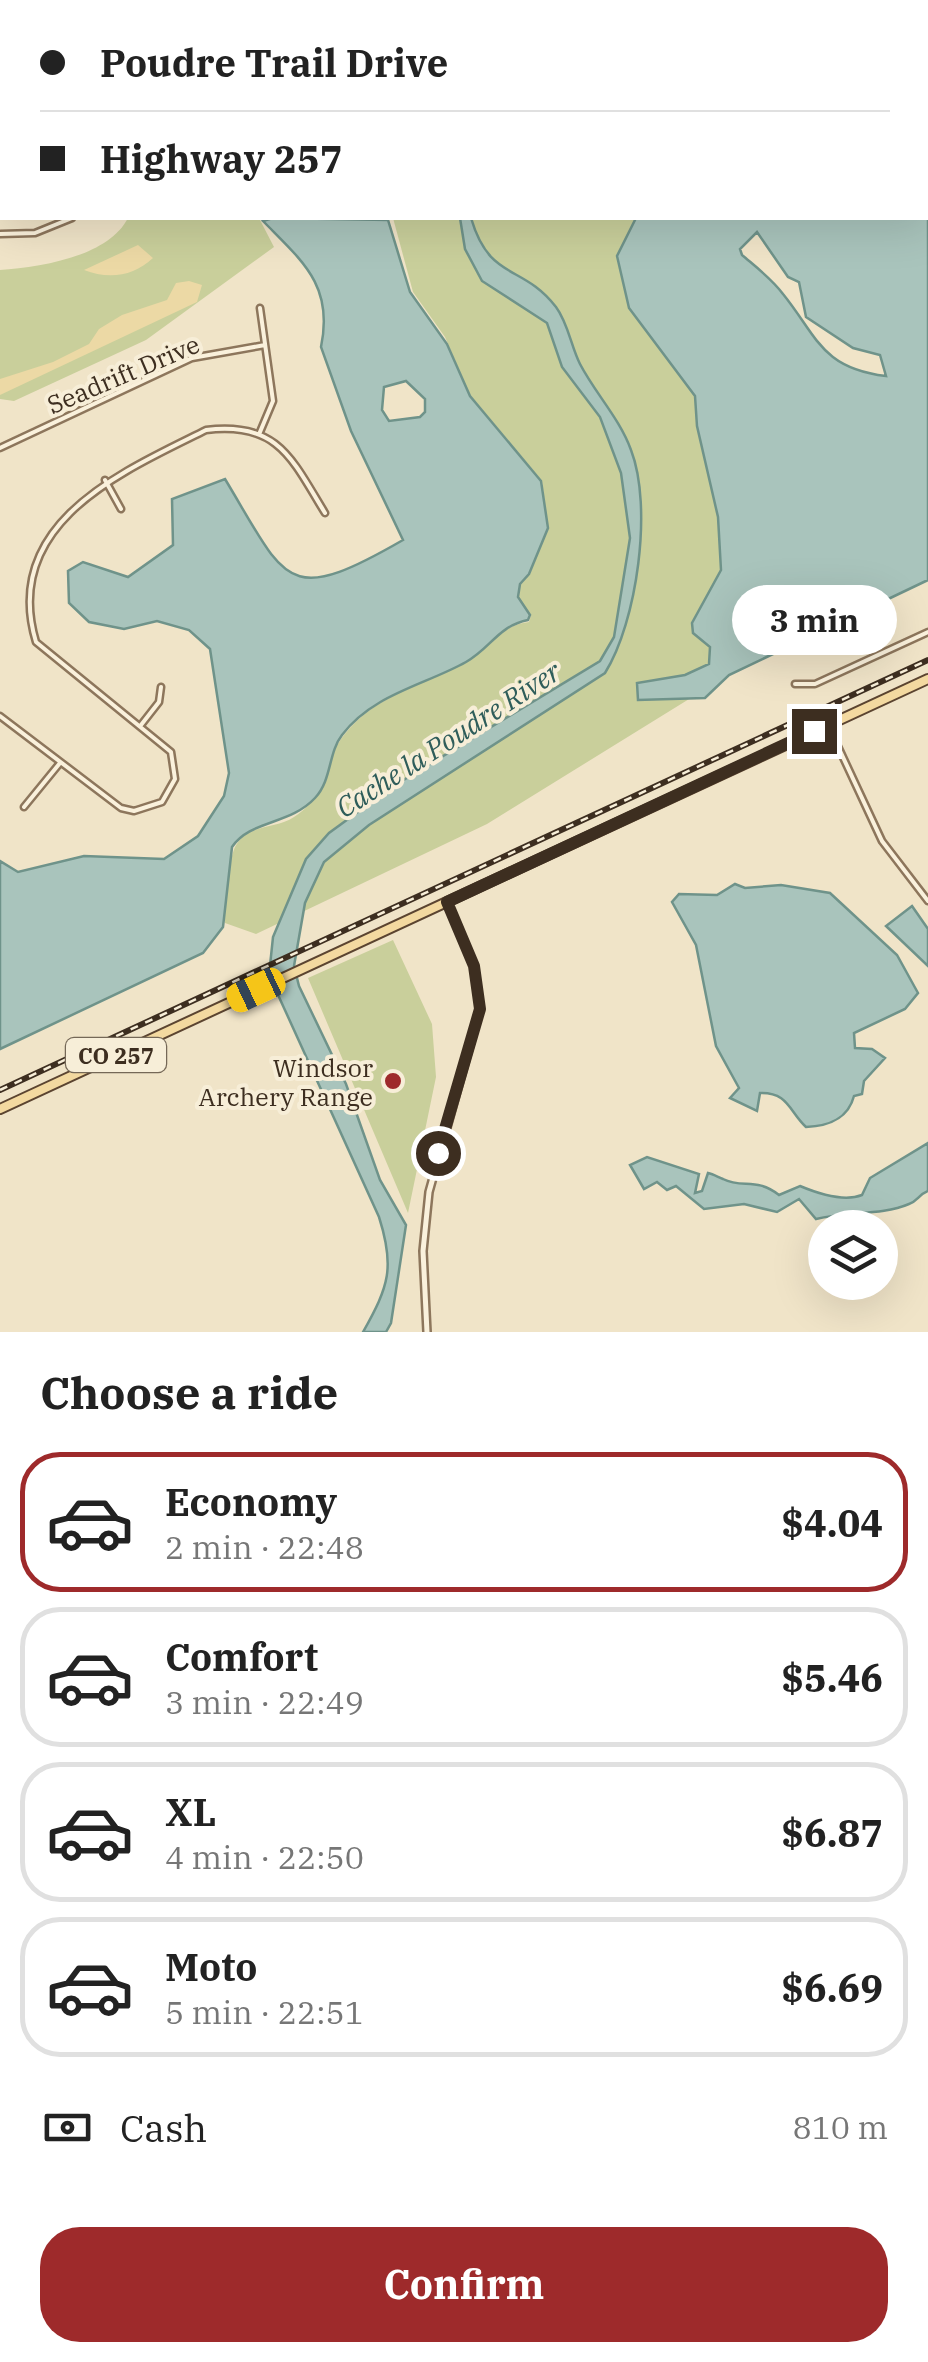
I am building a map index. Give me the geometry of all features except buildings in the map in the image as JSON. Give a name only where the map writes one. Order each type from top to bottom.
[{"type":"main road","name":"CO 257","points":[[0,1109],[928,679]]},
{"type":"street","points":[[0,234],[40,232],[67,220]]},
{"type":"street","points":[[260,308],[273,402],[260,432]]},
{"type":"street","name":"Seadrift Drive","points":[[0,448],[192,358],[265,345]]},
{"type":"street","points":[[78,493],[206,430],[244,428],[260,432],[293,461],[325,513]]},
{"type":"street","points":[[106,480],[120,509]]},
{"type":"street","points":[[0,716],[121,808],[150,808],[171,792],[176,765],[171,752],[36,642],[22,625]]},
{"type":"street","points":[[796,684],[816,684],[928,632]]},
{"type":"street","points":[[141,726],[159,702],[161,687]]},
{"type":"street","points":[[828,725],[882,840],[928,901]]},
{"type":"street","points":[[24,807],[60,762]]},
{"type":"street","points":[[426,1332],[423,1252],[430,1192],[480,1009],[474,966],[447,902]]},
{"type":"green space","points":[[126,220],[260,220],[274,247],[146,340],[14,401],[0,399],[0,270],[72,258],[118,231]]},
{"type":"green space","points":[[394,220],[647,220],[705,391],[736,585],[715,683],[487,824],[256,934],[225,923],[223,914],[231,861],[240,839],[254,830],[287,821],[306,808],[320,788],[344,735],[371,710],[467,662],[502,633],[529,622],[531,615],[519,598],[520,584],[530,574],[548,528],[542,481],[470,395],[445,337],[413,292]]},
{"type":"green space","name":"Windsor Archery Range","points":[[393,940],[432,1024],[436,1077],[408,1213],[308,978]]},
{"type":"sand","points":[[138,245],[153,258],[138,269],[112,275],[84,270]]},
{"type":"sand","points":[[176,283],[202,285],[197,302],[0,395],[0,379],[53,362],[89,344],[99,329],[122,315],[167,300]]},
{"type":"water","points":[[388,220],[410,292],[447,344],[470,396],[541,481],[548,528],[529,574],[520,584],[518,597],[530,615],[466,662],[369,710],[342,735],[315,798],[294,813],[240,838],[232,847],[223,927],[203,953],[0,1049],[0,861],[18,872],[84,856],[164,859],[198,836],[224,796],[229,773],[210,649],[189,630],[157,621],[124,629],[89,622],[69,603],[68,571],[83,562],[128,577],[173,545],[172,499],[225,479],[262,542],[293,574],[311,578],[334,574],[403,540],[351,431],[321,347],[324,325],[319,290],[302,262],[263,221]],"holes":[[[406,381],[425,399],[425,412],[420,417],[389,421],[382,410],[384,387]]]},
{"type":"water","points":[[460,220],[472,220],[497,263],[543,293],[564,320],[580,364],[631,450],[641,502],[638,564],[626,625],[605,673],[369,825],[324,862],[305,903],[294,966],[299,986],[346,1084],[380,1180],[406,1225],[391,1323],[386,1332],[363,1332],[387,1276],[384,1234],[269,975],[273,937],[306,859],[329,833],[392,787],[600,661],[614,637],[630,538],[621,473],[600,417],[562,367],[547,323],[482,281],[465,249]]},
{"type":"water","points":[[635,220],[928,220],[928,580],[729,675],[705,698],[638,700],[637,683],[685,675],[709,664],[710,647],[693,633],[692,623],[721,570],[718,517],[697,426],[695,396],[629,308],[617,256]],"holes":[[[757,232],[788,277],[799,282],[806,317],[853,348],[880,355],[886,376],[864,372],[834,358],[779,289],[740,249]]]},
{"type":"water","points":[[735,884],[745,888],[781,885],[830,893],[897,955],[918,993],[905,1009],[854,1033],[855,1048],[872,1049],[885,1058],[864,1081],[862,1094],[854,1096],[842,1116],[830,1123],[806,1127],[782,1099],[769,1094],[760,1093],[757,1111],[730,1098],[739,1088],[716,1046],[696,945],[672,902],[679,894],[717,895]]},
{"type":"water","points":[[912,906],[928,929],[928,966],[886,926]]},
{"type":"water","points":[[928,1143],[928,1191],[914,1201],[887,1210],[808,1210],[799,1199],[777,1212],[744,1204],[704,1209],[676,1186],[667,1190],[657,1182],[644,1189],[630,1165],[647,1157],[699,1174],[695,1193],[702,1191],[708,1173],[730,1182],[763,1186],[779,1195],[800,1186],[847,1198],[862,1195],[870,1178]]},
{"type":"railway","points":[[0,1090],[928,660]]},
{"type":"place","name":"Windsor Archery Range","points":[[393,1081]]},
{"type":"route","points":[[438,1153],[480,1009],[474,966],[447,902],[814,731]]},
{"type":"water label","name":"Cache la Poudre River","points":[[448,739]]}]
